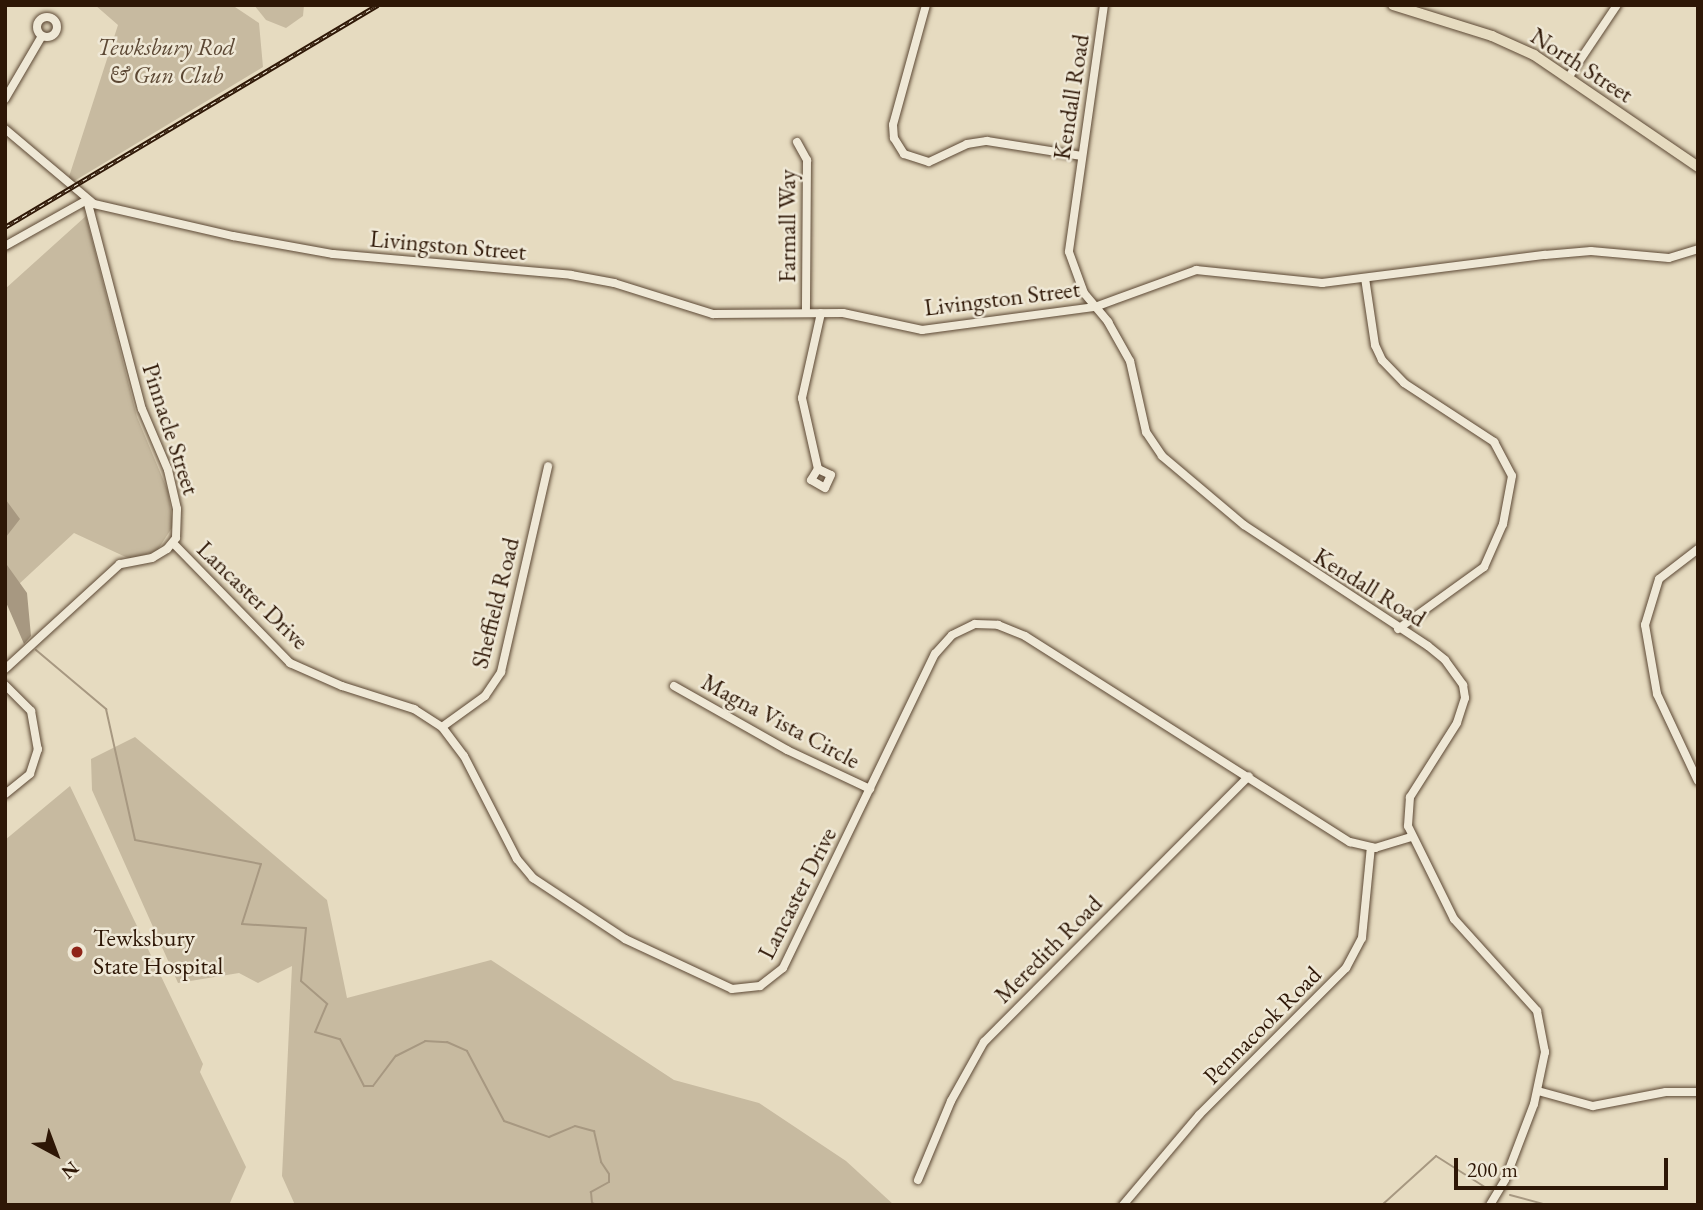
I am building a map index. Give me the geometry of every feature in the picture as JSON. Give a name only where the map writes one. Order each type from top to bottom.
[{"type":"main road","name":"North Street","points":[[1394,5],[1515,45],[1698,167]]},
{"type":"street","points":[[926,5],[893,125],[896,144],[904,154],[929,162],[967,144],[987,142],[1082,156]]},
{"type":"street","name":"Kendall Road","points":[[1104,5],[1069,251],[1072,269],[1093,307],[1120,340],[1138,384],[1146,432],[1162,456],[1244,525],[1445,660],[1463,685],[1465,698],[1457,723],[1410,797],[1407,818],[1412,837],[1454,919],[1537,1011],[1545,1052],[1538,1091],[1504,1180],[1490,1205]]},
{"type":"street","points":[[1568,78],[1617,5]]},
{"type":"street","points":[[5,99],[42,36]]},
{"type":"street","name":"Livingston Street","points":[[5,129],[87,200],[233,236],[333,254],[600,279],[713,314],[821,313],[930,330],[1093,307],[1196,270],[1322,283],[1572,253],[1651,259],[1698,249]]},
{"type":"street","name":"Farmall Way","points":[[797,142],[807,160],[806,313]]},
{"type":"street","points":[[5,246],[87,200]]},
{"type":"street","name":"Pinnacle Street","points":[[87,200],[142,409],[174,489],[177,529],[173,543]]},
{"type":"street","points":[[1365,278],[1375,345],[1382,360],[1404,383],[1494,442],[1513,476],[1503,524],[1484,567],[1398,629]]},
{"type":"street","points":[[818,469],[802,398],[821,313]]},
{"type":"street","name":"Sheffield Road","points":[[442,727],[476,704],[501,672],[548,466]]},
{"type":"street","points":[[5,669],[108,573],[123,563],[160,555],[173,543]]},
{"type":"street","name":"Lancaster Drive","points":[[173,543],[290,663],[342,686],[414,709],[442,727],[464,756],[517,859],[533,878],[625,939],[732,989],[760,986],[783,968],[935,654],[962,628],[988,624],[1025,636],[1350,842],[1371,847]]},
{"type":"street","points":[[1698,549],[1659,579],[1645,625],[1657,694],[1698,781]]},
{"type":"street","points":[[5,685],[31,711],[38,749],[30,774],[5,794]]},
{"type":"street","name":"Magna Vista Circle","points":[[674,686],[787,750],[870,789]]},
{"type":"street","name":"Meredith Road","points":[[919,1180],[951,1101],[984,1042],[1249,776]]},
{"type":"street","points":[[1371,847],[1412,837]]},
{"type":"street","name":"Pennacook Road","points":[[1123,1205],[1199,1115],[1346,968],[1362,937],[1371,847]]},
{"type":"street","points":[[1538,1091],[1593,1106],[1666,1091],[1698,1092]]},
{"type":"green space","name":"Tewksbury Rod & Gun Club","points":[[95,5],[232,5],[259,23],[263,67],[66,186],[118,25]]},
{"type":"green space","points":[[254,5],[304,5],[303,16],[286,28],[266,20]]},
{"type":"green space","points":[[86,216],[137,417],[168,491],[173,526],[157,551],[130,559],[74,533],[5,597],[5,289]]},
{"type":"green space","points":[[135,737],[327,900],[347,998],[491,960],[674,1080],[759,1103],[846,1161],[894,1205],[295,1205],[282,1176],[292,966],[258,983],[239,973],[178,983],[92,790],[91,759]]},
{"type":"green space","name":"Tewksbury State Hospital","points":[[70,786],[203,1064],[200,1072],[246,1167],[229,1205],[5,1205],[5,840]]},
{"type":"shaded area","points":[[6,500],[20,519],[6,537],[7,565],[27,593],[31,636],[24,644],[5,600]]},
{"type":"waterway","points":[[36,650],[106,709],[135,840],[261,864],[242,924],[306,928],[301,981],[327,1004],[315,1032],[340,1039],[364,1086],[373,1086],[396,1056],[425,1041],[447,1042],[467,1051],[504,1121],[549,1137],[575,1126],[594,1131],[601,1162],[609,1174],[609,1182],[591,1192],[592,1203],[597,1205]]},
{"type":"waterway","points":[[1382,1205],[1436,1156],[1488,1189]]},
{"type":"waterway","points":[[1510,1195],[1548,1205]]},
{"type":"railway","points":[[5,227],[378,5]]},
{"type":"place","name":"Tewksbury State Hospital","points":[[77,952]]}]
